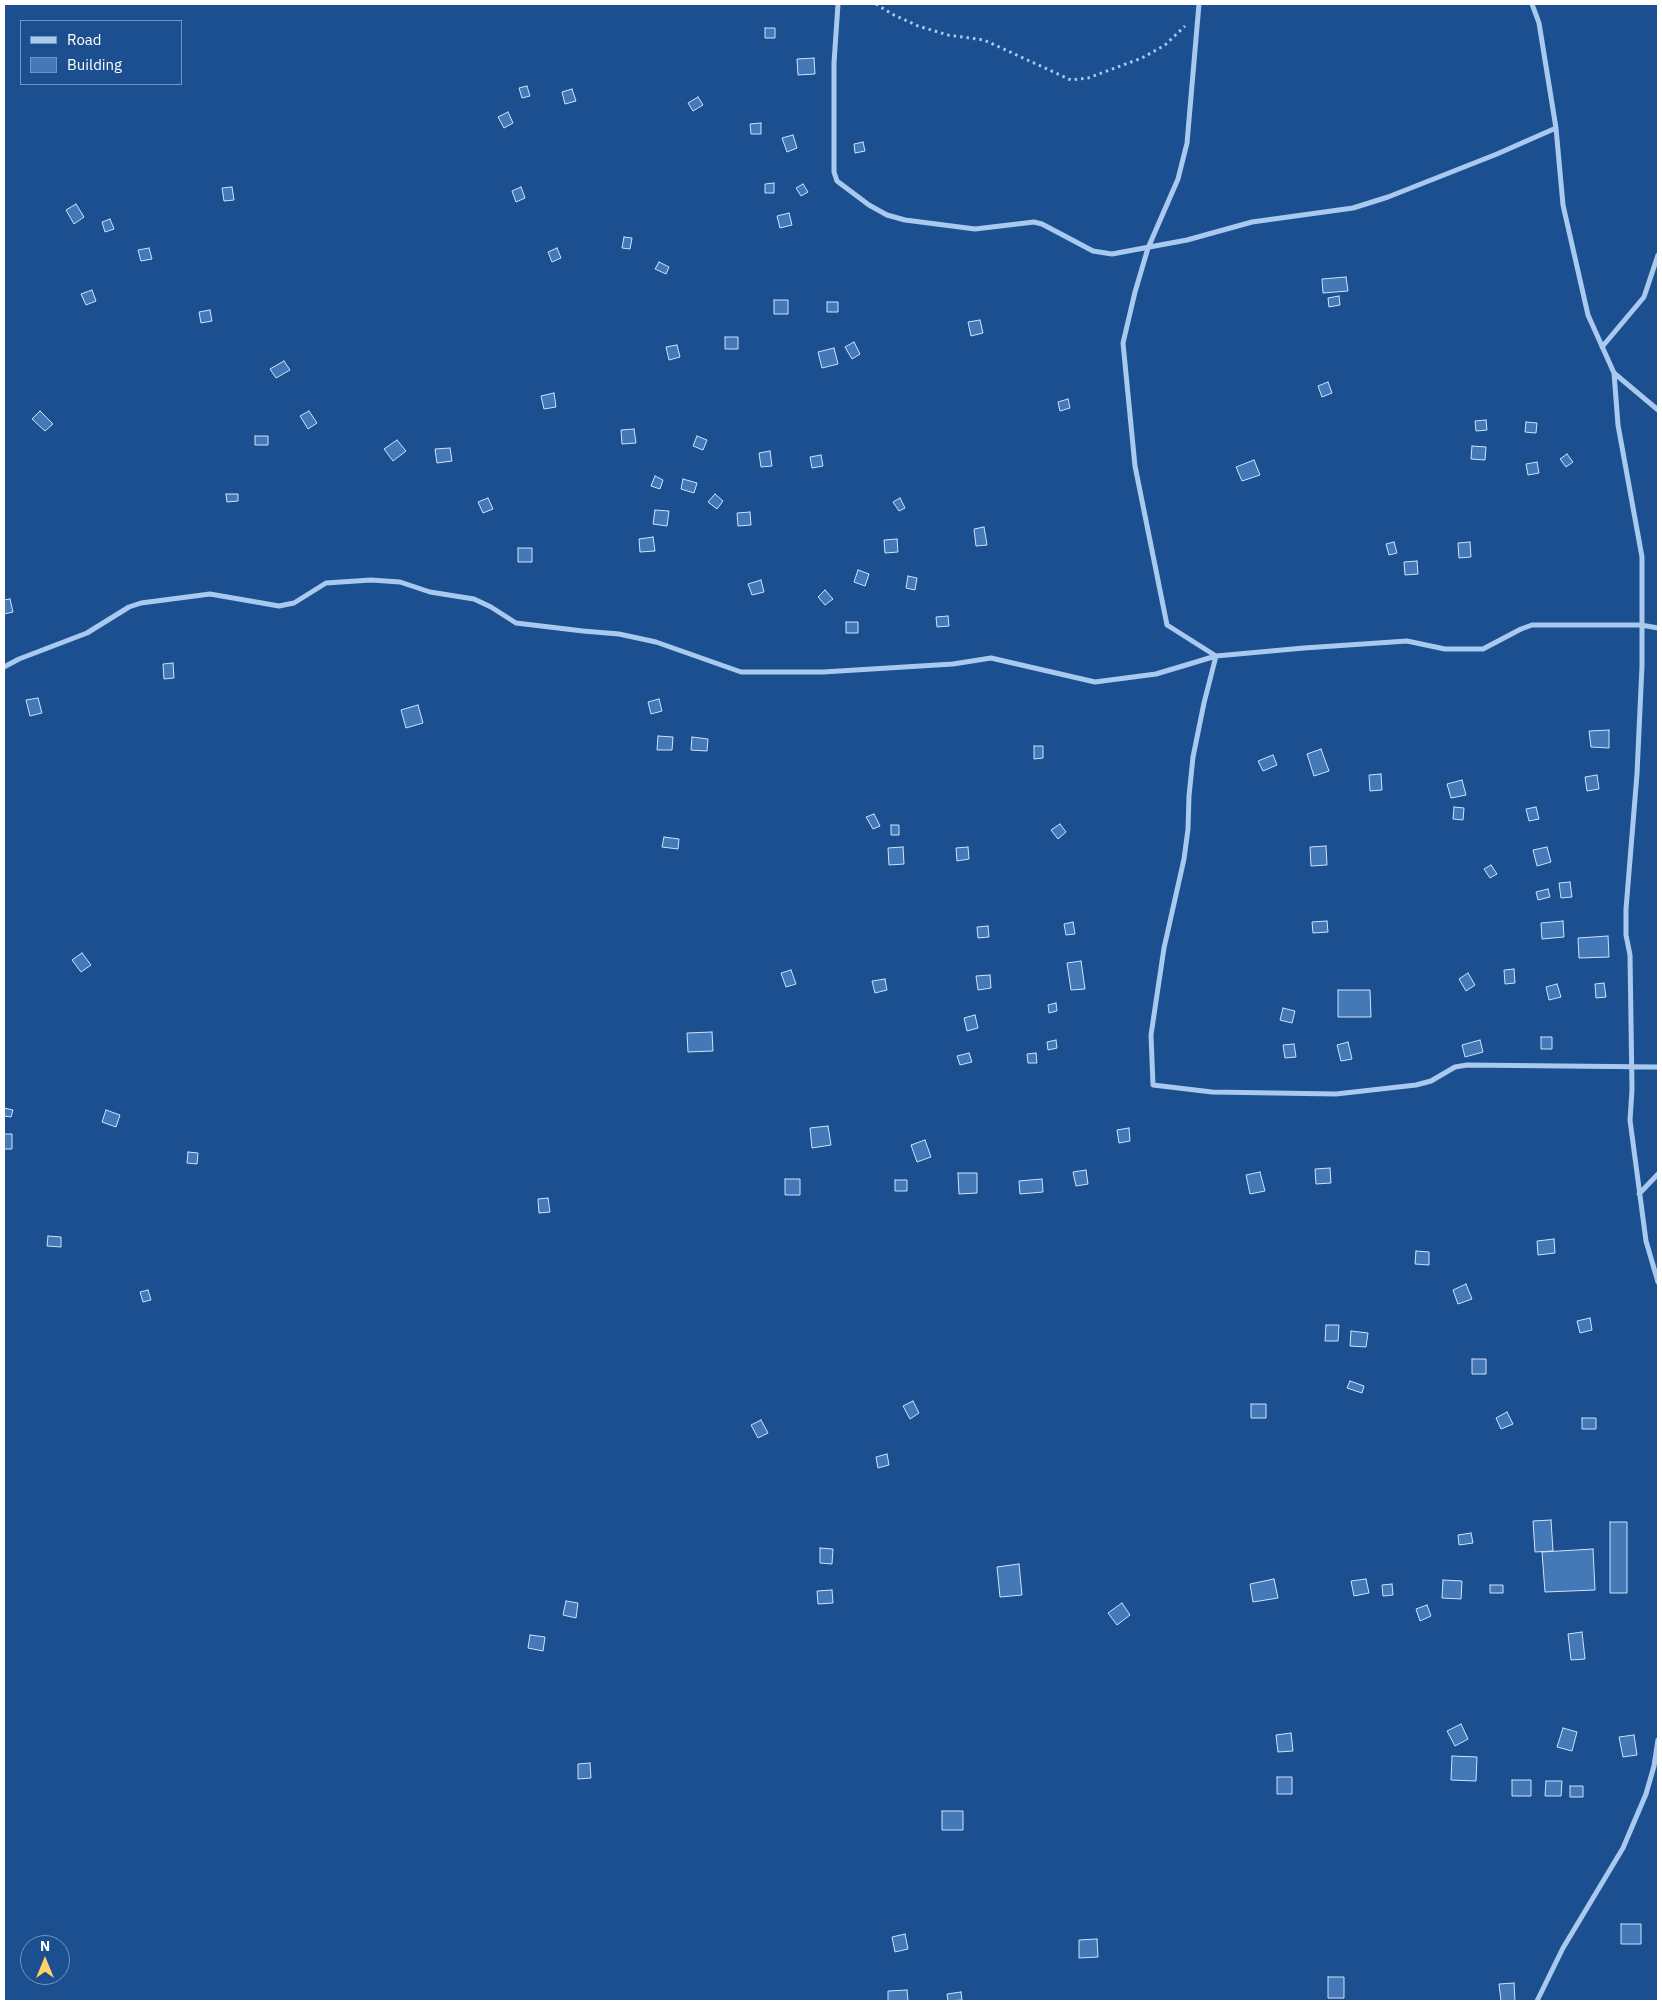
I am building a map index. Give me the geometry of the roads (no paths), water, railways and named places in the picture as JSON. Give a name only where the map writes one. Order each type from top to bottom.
[{"type":"street","points":[[838,4],[834,63],[833,166],[837,181],[869,205],[887,215],[905,220],[975,229],[1034,222],[1042,224],[1093,250],[1112,254],[1187,240],[1252,222],[1362,205],[1388,197],[1497,154],[1556,128]]},
{"type":"street","points":[[1199,4],[1187,143],[1178,179],[1148,248],[1134,292],[1123,343],[1135,466],[1166,625],[1216,656]]},
{"type":"street","points":[[1532,4],[1539,23],[1556,128],[1566,214],[1588,315],[1614,373],[1618,425],[1642,557],[1642,666],[1637,774],[1626,909],[1626,935],[1630,954],[1630,1120],[1639,1194],[1646,1224],[1646,1241],[1658,1282]]},
{"type":"street","points":[[1602,347],[1644,297],[1658,255]]},
{"type":"street","points":[[1614,373],[1658,410]]},
{"type":"street","points":[[4,667],[19,659],[87,633],[129,607],[140,603],[210,594],[279,606],[294,602],[326,583],[371,580],[400,582],[430,592],[474,599],[516,623],[620,634],[656,642],[741,672],[833,672],[953,664],[991,658],[1095,682],[1156,674],[1216,656],[1398,641],[1407,641],[1445,649],[1483,649],[1532,625],[1641,625],[1658,628]]},
{"type":"street","points":[[1216,656],[1193,757],[1184,859],[1164,948],[1150,1035],[1153,1085],[1212,1092],[1336,1094],[1416,1086],[1431,1081],[1455,1067],[1467,1065],[1631,1065],[1658,1067]]},
{"type":"street","points":[[1639,1194],[1658,1174]]},
{"type":"street","points":[[1537,2001],[1564,1948],[1623,1848],[1646,1794],[1654,1766],[1658,1740]]}]
